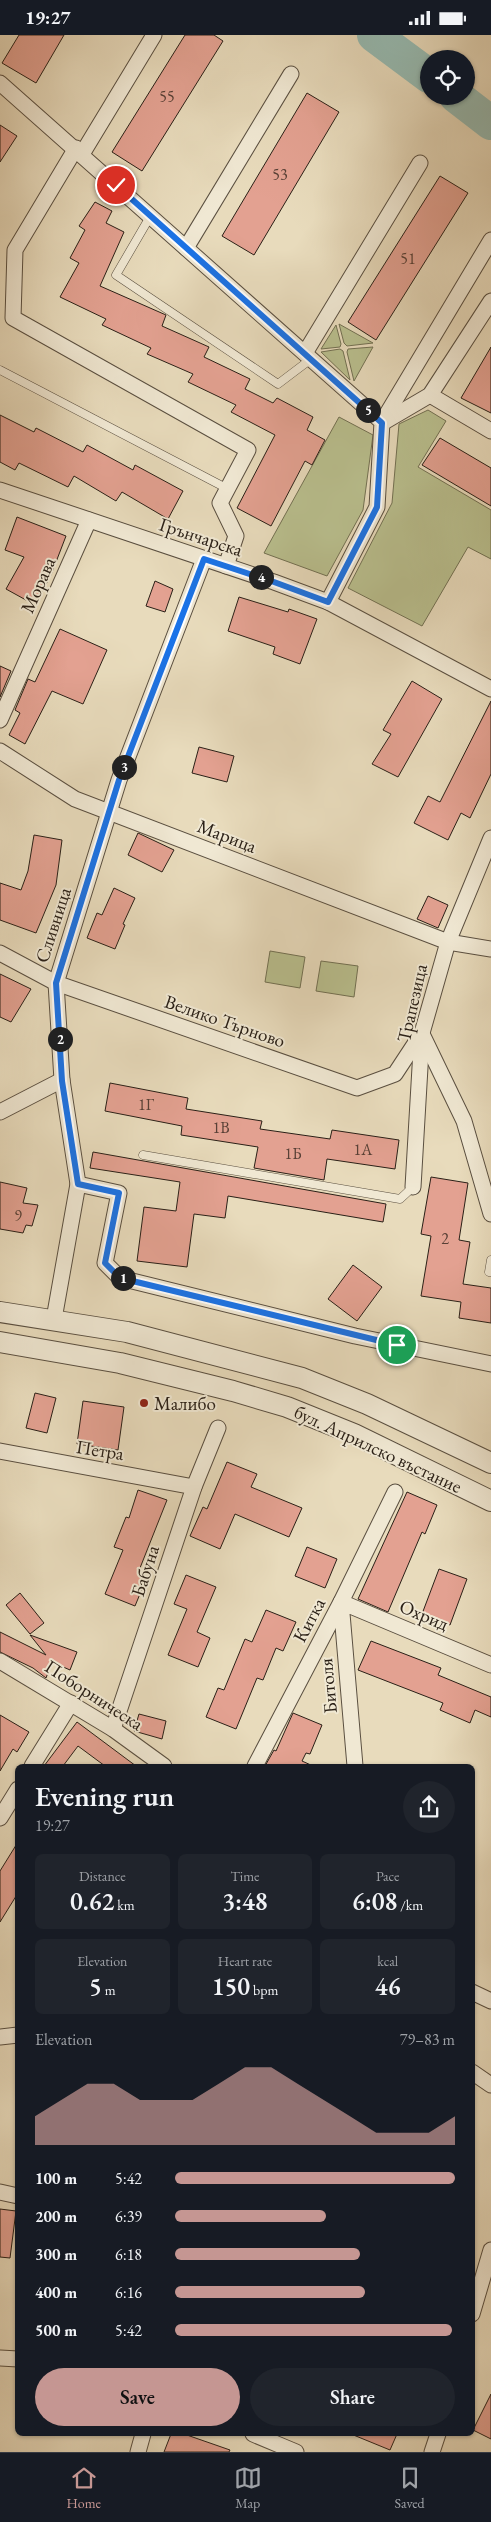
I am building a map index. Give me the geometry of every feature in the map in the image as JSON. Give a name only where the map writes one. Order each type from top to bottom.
[{"type":"street","points":[[154,35],[15,250],[13,318],[248,450],[220,503],[236,536],[226,566]]},
{"type":"street","points":[[186,248],[291,74]]},
{"type":"street","points":[[0,83],[151,215],[382,423]]},
{"type":"street","points":[[308,356],[420,163]]},
{"type":"street","points":[[328,602],[377,507],[382,423],[491,240]]},
{"type":"street","points":[[382,423],[430,395],[491,301]]},
{"type":"street","points":[[430,395],[491,431]]},
{"type":"street","name":"Грънчарска","points":[[0,490],[328,602],[491,689]]},
{"type":"street","name":"Морава","points":[[0,720],[89,520]]},
{"type":"street","name":"Сливница","points":[[54,1319],[78,1184],[62,1081],[56,983],[119,780],[204,559]]},
{"type":"street","name":"Марица","points":[[0,751],[75,799],[448,942],[491,949]]},
{"type":"street","name":"Трапезица","points":[[413,1187],[422,1033],[448,942],[491,838]]},
{"type":"street","name":"Велико Търново","points":[[0,953],[56,983],[357,1089],[395,1074],[422,1033]]},
{"type":"street","points":[[422,1033],[464,1121],[491,1214]]},
{"type":"street","points":[[0,1112],[62,1081]]},
{"type":"street","points":[[78,1184],[119,1193],[105,1263],[120,1278],[354,1336],[491,1364]]},
{"type":"street","name":"бул. Априлско въстание","points":[[0,1312],[127,1332],[302,1378],[376,1408],[491,1463]]},
{"type":"street","name":"бул. Априлско въстание","points":[[0,1342],[120,1363],[233,1391],[287,1407],[354,1434],[491,1501]]},
{"type":"street","name":"Бабуна","points":[[113,1729],[194,1487],[218,1428]]},
{"type":"street","name":"Петра","points":[[0,1451],[194,1487]]},
{"type":"street","name":"Китка","points":[[256,1764],[341,1602],[395,1492]]},
{"type":"street","name":"Охрид","points":[[341,1602],[491,1665]]},
{"type":"street","name":"Битоля","points":[[341,1602],[355,1764]]},
{"type":"street","name":"Поборническа","points":[[0,1661],[113,1729],[161,1764]]},
{"type":"street","points":[[33,1764],[71,1703]]},
{"type":"street","points":[[0,1818],[15,1794]]},
{"type":"street","points":[[475,1993],[491,2001]]},
{"type":"street","points":[[0,2037],[15,2035]]},
{"type":"street","points":[[475,2075],[491,2085]]},
{"type":"street","points":[[0,2192],[15,2195]]},
{"type":"street","points":[[475,2304],[491,2250]]},
{"type":"street","points":[[0,2358],[15,2359]]},
{"type":"street","points":[[138,2452],[142,2436]]},
{"type":"street","points":[[258,2436],[296,2452]]},
{"type":"street","points":[[432,2452],[437,2436]]},
{"type":"lane","points":[[151,215],[116,275],[278,384],[308,356]]},
{"type":"lane","points":[[0,370],[228,489]]},
{"type":"lane","points":[[143,1155],[400,1199],[413,1187]]},
{"type":"lane","points":[[491,1260],[489,1271],[491,1272]]},
{"type":"green space","points":[[339,324],[373,343],[347,346],[344,343]]},
{"type":"green space","points":[[336,325],[341,344],[340,347],[321,349]]},
{"type":"green space","points":[[373,347],[354,381],[347,352],[348,349]]},
{"type":"green space","points":[[340,349],[343,351],[350,380],[321,352]]},
{"type":"green space","points":[[428,410],[446,421],[418,467],[491,510],[491,559],[468,547],[422,626],[348,588],[392,503],[399,424]]},
{"type":"green space","points":[[339,417],[373,435],[363,510],[327,576],[264,553]]},
{"type":"green space","points":[[270,951],[305,957],[300,988],[265,982]]},
{"type":"green space","points":[[321,961],[358,966],[354,997],[316,991]]},
{"type":"building","points":[[19,35],[64,35],[36,83],[2,63]]},
{"type":"building","points":[[185,35],[214,35],[223,41],[142,171],[112,152]]},
{"type":"building","points":[[307,93],[339,112],[254,255],[222,236]]},
{"type":"building","points":[[0,125],[17,136],[0,162]]},
{"type":"building","points":[[440,176],[468,193],[376,340],[348,322]]},
{"type":"building","points":[[95,202],[112,211],[106,223],[124,232],[100,286],[166,315],[162,326],[209,347],[204,357],[250,379],[245,389],[273,403],[277,398],[313,417],[307,430],[325,440],[312,465],[305,461],[271,526],[237,508],[275,435],[231,412],[236,405],[188,382],[193,374],[147,354],[151,348],[102,325],[106,319],[60,297],[79,263],[70,258],[85,230],[79,226]]},
{"type":"building","points":[[491,347],[491,413],[461,398]]},
{"type":"building","points":[[0,415],[34,432],[36,428],[83,452],[87,445],[133,470],[135,465],[183,491],[168,519],[122,492],[116,501],[74,476],[68,487],[19,463],[15,470],[0,462]]},
{"type":"building","points":[[440,438],[491,468],[491,506],[422,465]]},
{"type":"building","points":[[17,517],[66,536],[51,575],[35,605],[6,589],[24,557],[5,550]]},
{"type":"building","points":[[155,581],[173,589],[165,612],[146,606]]},
{"type":"building","points":[[239,597],[288,612],[289,609],[317,619],[300,664],[273,654],[275,647],[228,631]]},
{"type":"building","points":[[60,629],[107,650],[83,704],[52,691],[25,744],[9,735],[20,713],[15,710],[28,679],[35,682]]},
{"type":"building","points":[[0,666],[11,671],[0,697]]},
{"type":"building","points":[[412,681],[442,699],[398,777],[372,764],[391,734],[383,730]]},
{"type":"building","points":[[491,701],[491,774],[470,818],[461,813],[448,840],[414,823],[428,796],[440,802]]},
{"type":"building","points":[[199,747],[234,756],[227,782],[192,773]]},
{"type":"building","points":[[138,833],[174,850],[162,872],[128,855]]},
{"type":"building","points":[[34,835],[62,840],[56,885],[36,933],[0,920],[0,883],[21,890],[28,871]]},
{"type":"building","points":[[114,888],[135,898],[123,924],[125,925],[115,949],[87,938],[97,913],[102,915]]},
{"type":"building","points":[[428,896],[448,905],[438,928],[417,919]]},
{"type":"building","points":[[0,974],[31,989],[11,1022],[0,1017]]},
{"type":"building","points":[[110,1083],[188,1098],[186,1109],[262,1121],[260,1129],[330,1139],[332,1130],[399,1140],[395,1169],[327,1159],[324,1180],[254,1168],[258,1147],[181,1135],[182,1126],[105,1111]]},
{"type":"building","points":[[93,1152],[386,1204],[383,1222],[228,1196],[225,1218],[194,1214],[187,1267],[137,1261],[144,1207],[176,1211],[180,1182],[90,1168]]},
{"type":"building","points":[[431,1177],[468,1183],[459,1240],[470,1242],[463,1284],[491,1288],[491,1323],[459,1318],[461,1302],[421,1296],[431,1236],[421,1234]]},
{"type":"building","points":[[0,1182],[27,1188],[23,1203],[38,1205],[32,1226],[26,1225],[23,1233],[0,1229]]},
{"type":"building","points":[[353,1265],[382,1287],[357,1321],[328,1299]]},
{"type":"building","points":[[35,1393],[56,1398],[47,1433],[26,1428]]},
{"type":"building","points":[[83,1401],[124,1407],[118,1450],[77,1444]]},
{"type":"building","points":[[227,1462],[257,1474],[251,1487],[302,1508],[289,1537],[235,1514],[220,1549],[190,1536],[203,1507],[207,1509]]},
{"type":"building","points":[[138,1490],[167,1500],[138,1573],[147,1577],[135,1606],[105,1594],[123,1550],[114,1547],[126,1517],[129,1518]]},
{"type":"building","points":[[407,1492],[437,1505],[425,1534],[422,1532],[388,1612],[358,1599]]},
{"type":"building","points":[[307,1547],[337,1559],[325,1588],[295,1576]]},
{"type":"building","points":[[439,1569],[467,1579],[450,1625],[422,1614]]},
{"type":"building","points":[[186,1575],[216,1587],[197,1632],[210,1638],[198,1667],[168,1655],[187,1609],[174,1604]]},
{"type":"building","points":[[20,1593],[44,1623],[30,1634],[6,1605]]},
{"type":"building","points":[[266,1610],[296,1622],[283,1651],[276,1648],[263,1680],[257,1678],[236,1729],[206,1717],[218,1688],[224,1690],[245,1639],[252,1642]]},
{"type":"building","points":[[0,1632],[46,1655],[30,1635],[77,1652],[70,1670],[52,1662],[46,1678],[33,1668],[0,1652]]},
{"type":"building","points":[[371,1641],[441,1668],[438,1675],[491,1697],[491,1717],[475,1710],[470,1723],[440,1710],[443,1703],[358,1670]]},
{"type":"building","points":[[293,1713],[322,1725],[310,1754],[306,1753],[302,1761],[309,1764],[266,1764],[274,1750],[276,1751]]},
{"type":"building","points":[[139,1714],[166,1721],[162,1739],[134,1731]]},
{"type":"building","points":[[0,1715],[29,1732],[17,1752],[13,1749],[0,1771]]},
{"type":"building","points":[[77,1722],[133,1764],[102,1764],[78,1746],[64,1764],[46,1764]]},
{"type":"building","points":[[15,1847],[15,1898],[0,1922],[0,1871]]},
{"type":"building","points":[[0,2209],[15,2211],[10,2258],[0,2257]]},
{"type":"building","points":[[491,2394],[491,2439],[475,2431],[475,2426]]},
{"type":"building","points":[[170,2436],[190,2436],[230,2450],[229,2452],[164,2452]]},
{"type":"building","points":[[356,2436],[396,2436],[390,2450]]},
{"type":"waterway","points":[[374,35],[420,69]]},
{"type":"waterway","points":[[468,105],[491,123]]},
{"type":"place","name":"Малибо","points":[[144,1403]]},
{"type":"route","points":[[116,185],[382,423],[377,507],[328,602],[204,559],[119,780],[56,983],[62,1081],[78,1184],[119,1193],[105,1263],[120,1278],[397,1345]]}]
